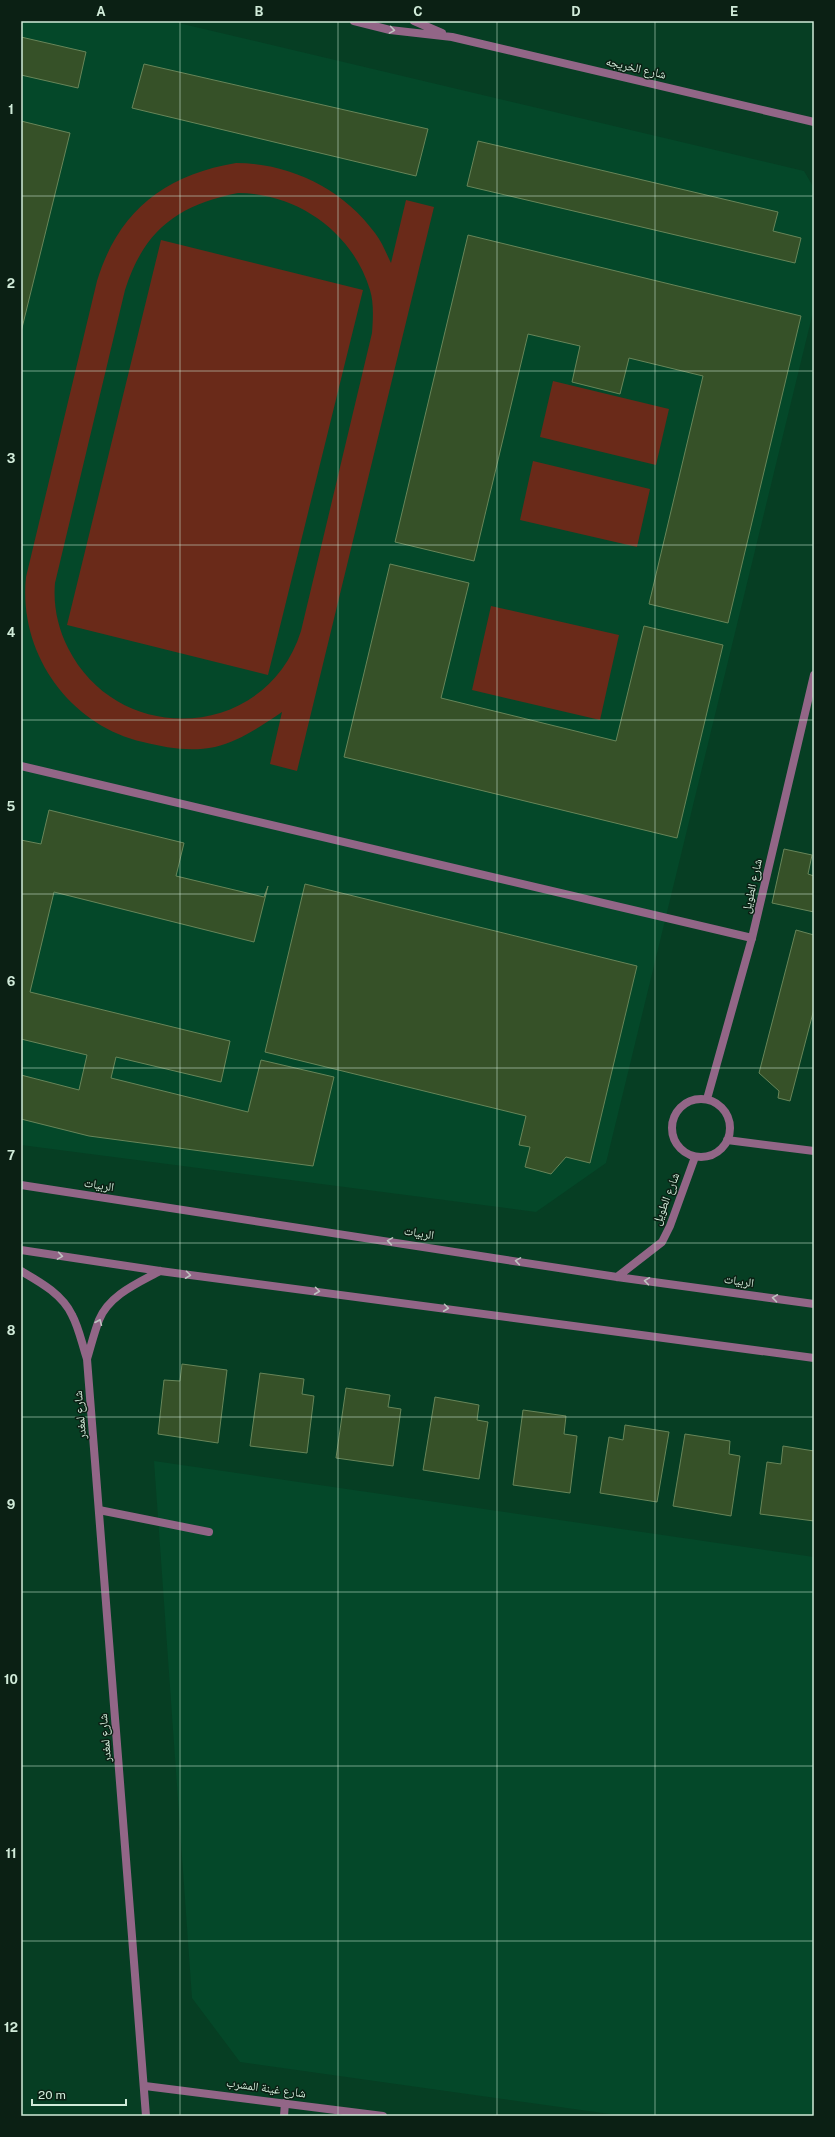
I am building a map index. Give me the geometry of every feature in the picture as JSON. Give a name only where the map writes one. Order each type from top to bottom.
[{"type":"street","name":"شارع الخريجه","points":[[354,21],[390,30],[452,37],[814,122]]},
{"type":"street","name":"شارع الخريجه","points":[[414,21],[452,37]]},
{"type":"street","name":"شارع الطويل","points":[[706,1099],[752,938],[814,676]]},
{"type":"street","points":[[21,766],[752,938]]},
{"type":"street","points":[[706,1099],[718,1105],[726,1115],[730,1127],[727,1140],[720,1151],[708,1157],[695,1157],[681,1150],[673,1138],[672,1122],[678,1108],[691,1100],[706,1099]]},
{"type":"street","points":[[727,1140],[814,1151]]},
{"type":"street","name":"شارع الطويل","points":[[618,1277],[662,1242],[670,1226],[695,1157]]},
{"type":"street","name":"الربيات","points":[[21,1185],[618,1277],[814,1304]]},
{"type":"street","points":[[21,1250],[160,1271],[814,1358]]},
{"type":"street","name":"شارع لمغدر","points":[[21,1271],[47,1287],[61,1299],[72,1314],[87,1359],[145,2086],[146,2116]]},
{"type":"street","name":"شارع لمغدر","points":[[87,1359],[100,1319],[109,1306],[124,1291],[160,1271]]},
{"type":"street","points":[[99,1510],[209,1532]]},
{"type":"street","name":"شارع غينة المشرب","points":[[145,2086],[383,2116]]},
{"type":"street","points":[[284,2116],[285,2103]]},
{"type":"shaded area","points":[[21,21],[170,21],[804,171],[814,188],[814,308],[606,1163],[536,1212],[21,1145]]},
{"type":"shaded area","points":[[236,163],[256,164],[276,168],[314,182],[331,192],[362,217],[377,236],[391,263],[406,200],[434,207],[297,771],[270,764],[282,712],[266,723],[233,741],[215,747],[197,749],[170,748],[143,742],[117,733],[93,720],[72,703],[54,682],[40,659],[31,633],[26,606],[26,577],[97,281],[106,257],[117,235],[131,217],[147,201],[166,187],[187,177],[210,169]],"holes":[[[238,193],[260,195],[282,200],[302,209],[320,220],[337,234],[351,251],[362,269],[370,290],[373,306],[372,333],[301,631],[283,667],[257,694],[226,711],[191,718],[155,716],[121,703],[91,681],[68,648],[61,633],[57,617],[55,583],[125,290],[142,251],[153,236],[181,213],[217,198]]]},
{"type":"shaded area","points":[[161,240],[363,290],[268,675],[67,625]]},
{"type":"shaded area","points":[[553,381],[669,409],[656,465],[540,437]]},
{"type":"shaded area","points":[[533,461],[650,489],[637,547],[520,520]]},
{"type":"shaded area","points":[[491,606],[619,635],[600,720],[472,690]]},
{"type":"shaded area","points":[[154,1461],[814,1557],[814,2116],[624,2116],[240,2062],[192,1998]]},
{"type":"building","points":[[21,37],[86,52],[78,88],[21,75]]},
{"type":"building","points":[[144,64],[428,129],[416,176],[132,108]]},
{"type":"building","points":[[21,121],[70,133],[21,332]]},
{"type":"building","points":[[478,141],[778,212],[773,231],[801,238],[795,263],[467,186]]},
{"type":"building","points":[[468,235],[801,316],[728,623],[649,604],[703,376],[629,358],[620,394],[572,382],[580,346],[528,334],[474,561],[395,542]]},
{"type":"building","points":[[390,564],[469,583],[441,698],[616,741],[644,626],[723,645],[677,838],[344,757]]},
{"type":"building","points":[[49,810],[184,843],[176,876],[264,897],[268,886],[254,942],[54,892],[30,992],[230,1041],[221,1082],[116,1057],[111,1078],[248,1112],[261,1060],[334,1077],[313,1166],[89,1136],[21,1119],[21,1075],[79,1090],[87,1055],[21,1039],[21,840],[41,844]]},
{"type":"building","points":[[784,849],[812,855],[808,874],[814,876],[814,912],[772,903]]},
{"type":"building","points":[[305,884],[637,966],[590,1163],[566,1157],[551,1174],[525,1167],[530,1147],[519,1145],[526,1116],[265,1052]]},
{"type":"building","points":[[796,930],[814,935],[814,1009],[790,1101],[778,1098],[779,1091],[759,1073]]},
{"type":"building","points":[[182,1364],[227,1370],[218,1443],[158,1434],[164,1380],[180,1381]]},
{"type":"building","points":[[260,1373],[304,1379],[302,1394],[314,1396],[307,1453],[250,1446]]},
{"type":"building","points":[[346,1388],[390,1395],[388,1407],[401,1409],[393,1466],[336,1458]]},
{"type":"building","points":[[435,1397],[479,1405],[477,1420],[488,1422],[479,1479],[423,1470]]},
{"type":"building","points":[[523,1410],[566,1416],[564,1434],[577,1436],[570,1493],[513,1485]]},
{"type":"building","points":[[625,1425],[669,1432],[657,1502],[600,1493],[609,1437],[623,1440]]},
{"type":"building","points":[[685,1434],[730,1441],[729,1454],[740,1456],[731,1516],[673,1506]]},
{"type":"building","points":[[783,1446],[814,1451],[814,1521],[760,1514],[767,1462],[781,1464]]}]
